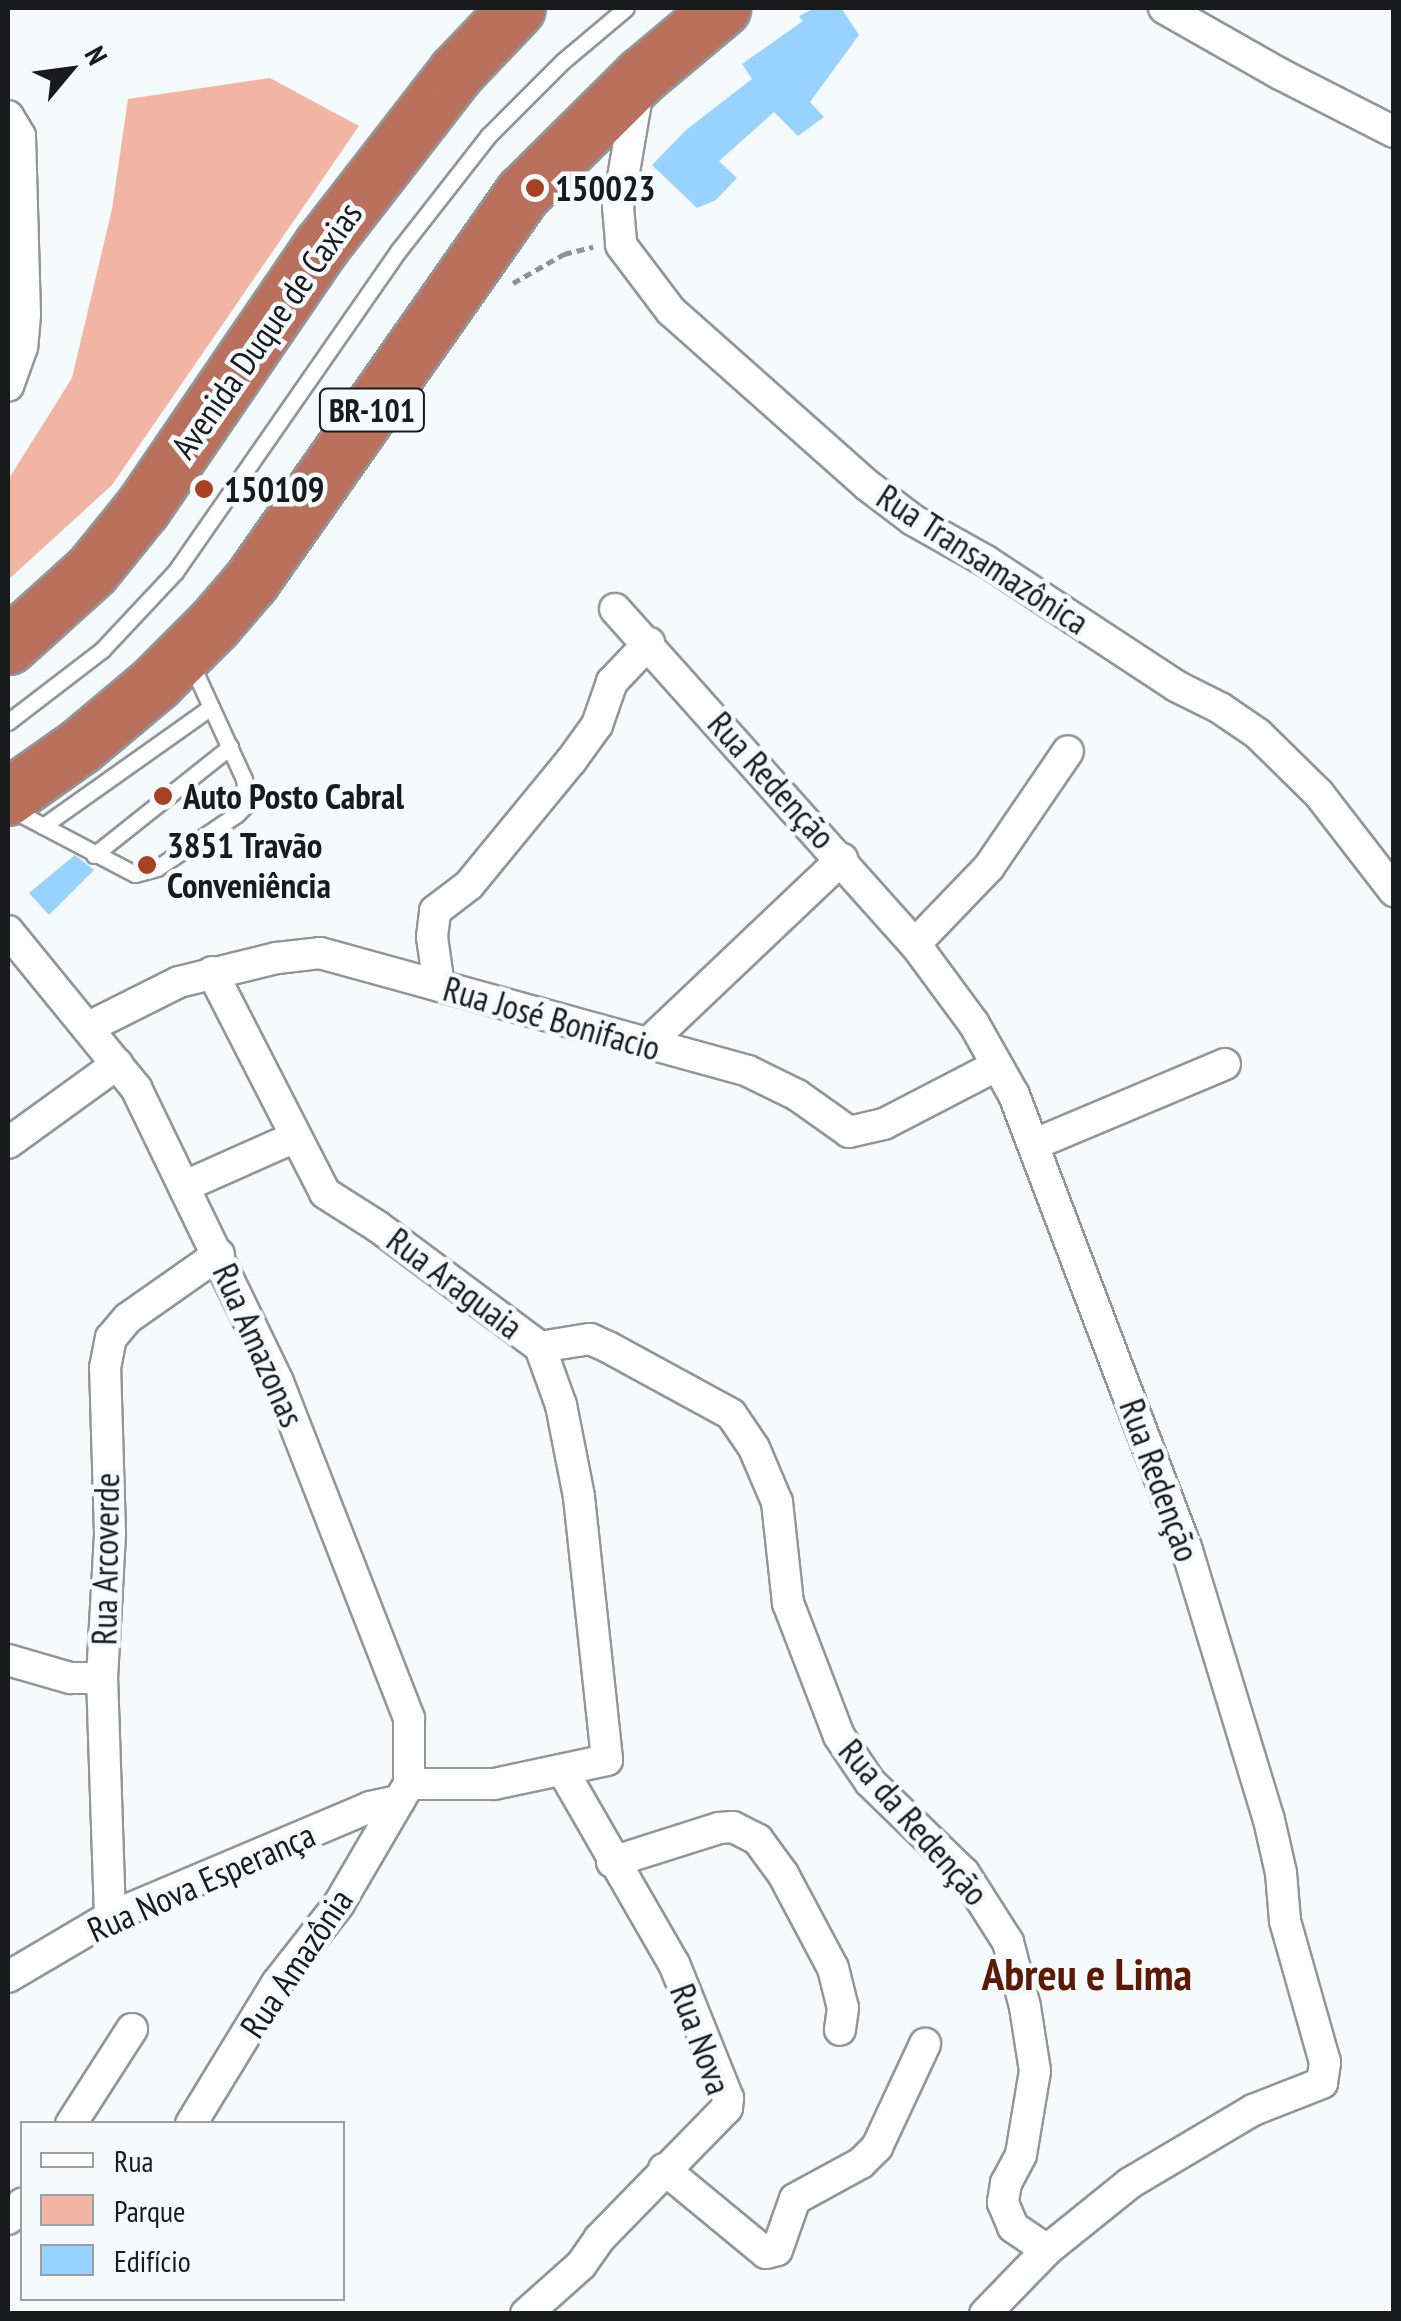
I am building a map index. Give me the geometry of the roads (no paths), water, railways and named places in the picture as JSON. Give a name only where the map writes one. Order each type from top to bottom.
[{"type":"highway","name":"Avenida Duque de Caxias","points":[[8,646],[92,570],[143,507],[322,245],[456,72],[517,8]]},
{"type":"highway","name":"BR-101","points":[[25,812],[80,746],[186,652],[251,580],[522,194],[641,76],[722,8]]},
{"type":"street","points":[[1164,8],[1280,74],[1394,132]]},
{"type":"street","name":"Rua Transamazônica","points":[[641,76],[618,207],[621,245],[671,310],[815,440],[913,520],[986,561],[1176,686],[1220,708],[1258,734],[1319,794],[1394,891]]},
{"type":"street","points":[[8,116],[20,136],[13,187],[25,315],[22,347],[8,386]]},
{"type":"street","name":"Rua Redenção","points":[[615,609],[842,858],[914,944],[974,1024],[1035,1144],[1186,1547],[1269,1820],[1281,1873],[1284,1920],[1326,2072],[1322,2083],[1253,2110],[1172,2154],[1047,2250],[985,2314]]},
{"type":"street","points":[[439,986],[432,937],[435,911],[469,884],[571,761],[596,725],[612,682],[650,643]]},
{"type":"street","points":[[914,944],[989,867],[1068,751]]},
{"type":"street","points":[[646,1044],[842,858]]},
{"type":"street","name":"Rua Amazonas","points":[[8,931],[136,1088],[278,1382],[409,1718],[404,1792]]},
{"type":"street","name":"Rua José Bonifacio","points":[[89,1027],[179,982],[212,972],[320,953],[748,1071],[797,1095],[849,1132],[884,1124],[996,1066]]},
{"type":"street","name":"Rua Araguaia","points":[[212,972],[325,1192],[540,1347],[561,1405],[579,1496],[608,1760]]},
{"type":"street","points":[[8,1143],[116,1064]]},
{"type":"street","points":[[1035,1144],[1225,1064]]},
{"type":"street","points":[[185,1186],[294,1136]]},
{"type":"street","name":"Rua Arcoverde","points":[[110,1917],[102,1678],[110,1533],[106,1368],[111,1338],[128,1318],[218,1254]]},
{"type":"street","name":"Rua da Redenção","points":[[540,1347],[590,1339],[608,1347],[731,1414],[754,1448],[777,1502],[788,1603],[838,1736],[870,1782],[964,1873],[1008,1942],[1026,2007],[1034,2071],[1021,2155],[1006,2183],[1003,2203],[1013,2227],[1047,2250]]},
{"type":"street","points":[[8,1660],[70,1678],[102,1678]]},
{"type":"street","name":"Rua Nova Esperança","points":[[8,1977],[110,1917],[404,1792],[494,1784],[608,1760]]},
{"type":"street","name":"Rua Nova","points":[[526,2314],[562,2286],[664,2169],[710,2128],[727,2108],[728,2098],[674,1964],[619,1860],[563,1771]]},
{"type":"street","name":"Rua Amazônia","points":[[194,2121],[276,1982],[339,1904],[404,1792]]},
{"type":"street","points":[[619,1860],[719,1828],[733,1826],[758,1840],[783,1874],[833,1968],[843,2008],[840,2030]]},
{"type":"street","points":[[73,2121],[132,2029]]},
{"type":"street","points":[[664,2169],[766,2253],[777,2250],[795,2200],[861,2163],[877,2147],[925,2044]]},
{"type":"lane","points":[[8,722],[102,650],[175,572],[399,250],[488,136],[563,61],[626,8]]},
{"type":"lane","points":[[8,807],[25,812],[94,855],[135,874],[157,868],[237,814],[248,796],[186,652]]},
{"type":"lane","points":[[25,812],[211,706]]},
{"type":"lane","points":[[94,855],[230,747]]},
{"type":"place","name":"150023","points":[[535,188]]},
{"type":"place","name":"150109","points":[[204,489]]},
{"type":"place","name":"Auto Posto Cabral","points":[[163,796]]},
{"type":"place","name":"3851 Travão Conveniência","points":[[147,865]]},
{"type":"district","name":"Abreu e Lima","points":[[1087,1974]]}]
